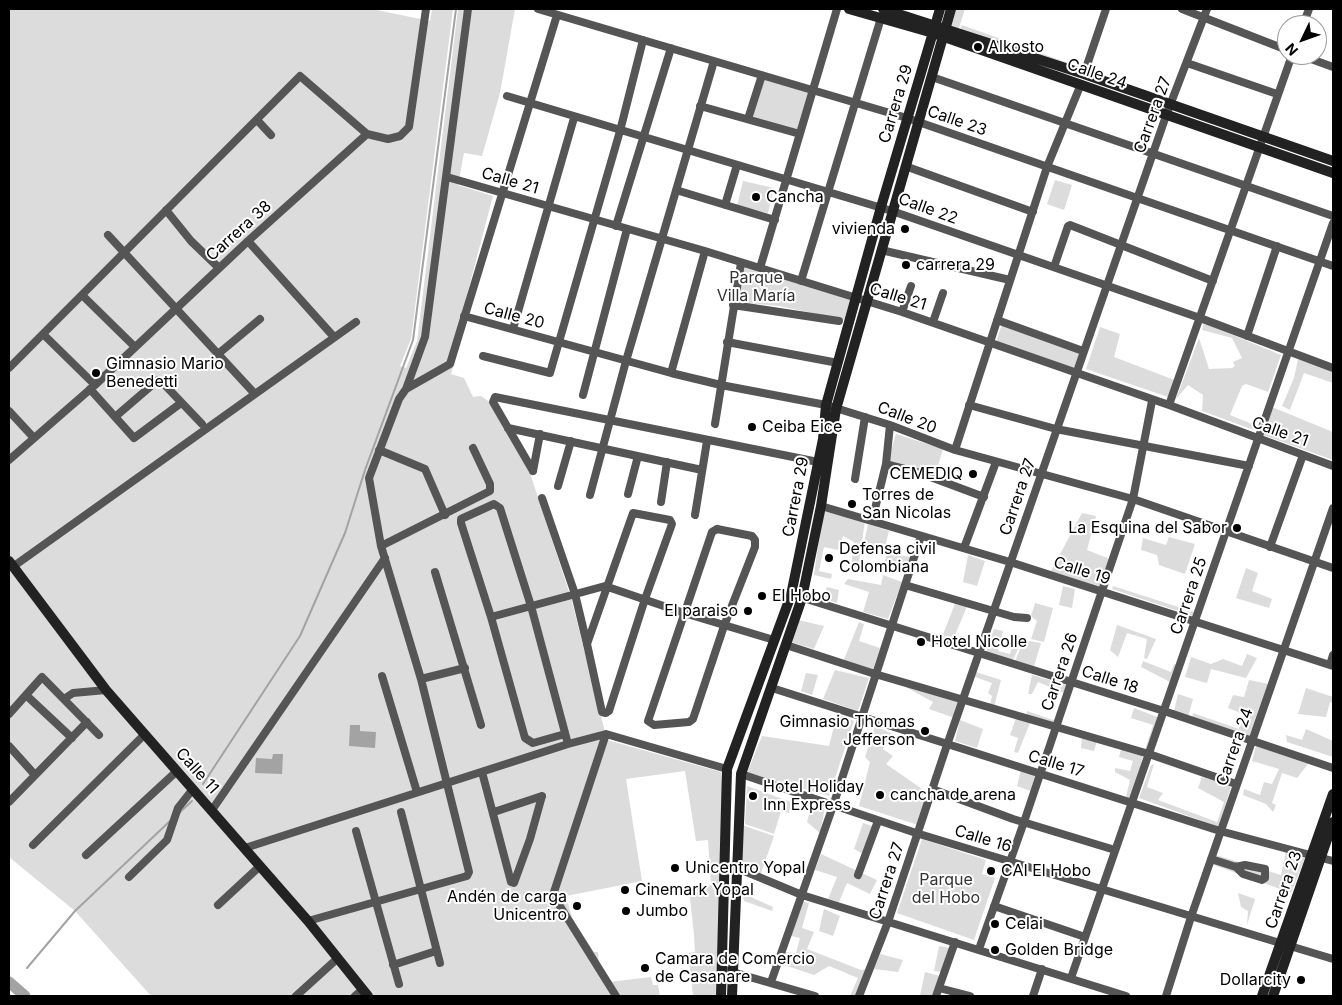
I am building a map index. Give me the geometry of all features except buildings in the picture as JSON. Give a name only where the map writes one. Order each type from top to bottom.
[{"type":"main road","name":"Calle 24","points":[[849,9],[882,13],[1082,79],[1261,142],[1333,173]]},
{"type":"main road","name":"Carrera 29","points":[[721,996],[727,769],[791,595],[818,462],[826,405],[838,363],[860,300],[881,250],[932,77],[939,31],[940,9]]},
{"type":"main road","name":"Carrera 29","points":[[732,996],[741,774],[802,598],[821,506],[836,409],[881,207],[907,118],[939,31],[951,9]]},
{"type":"main road","name":"Calle 24","points":[[1261,142],[1333,161]]},
{"type":"main road","name":"Calle 11","points":[[11,563],[106,690],[308,921],[338,958],[362,994]]},
{"type":"main road","name":"Carrera 23","points":[[1262,996],[1286,943],[1317,856],[1333,794]]},
{"type":"main road","name":"Carrera 23","points":[[1317,856],[1333,822]]},
{"type":"main road","name":"Carrera 23","points":[[1272,996],[1286,943]]},
{"type":"street","points":[[9,368],[300,76],[367,134],[388,139],[400,136],[408,127],[426,9]]},
{"type":"street","points":[[308,921],[467,876],[469,868],[446,784],[421,679],[385,558],[369,478],[378,450],[399,399],[406,389],[425,337],[468,9]]},
{"type":"street","name":"Calle 23","points":[[538,9],[907,118],[1333,266]]},
{"type":"street","points":[[760,268],[837,9]]},
{"type":"street","points":[[955,450],[1047,167],[1082,79],[1106,9]]},
{"type":"street","points":[[1182,9],[1277,46]]},
{"type":"street","name":"Carrera 27","points":[[858,996],[888,922],[916,833],[1075,372],[1168,109],[1207,9]]},
{"type":"street","points":[[802,281],[882,13]]},
{"type":"street","points":[[406,389],[450,364],[558,15]]},
{"type":"street","points":[[483,356],[550,373],[620,131],[643,40]]},
{"type":"street","points":[[616,226],[645,138],[671,48]]},
{"type":"street","points":[[590,495],[686,151],[714,61]]},
{"type":"street","points":[[1187,63],[1277,94]]},
{"type":"street","points":[[1169,405],[1288,65]]},
{"type":"street","points":[[748,119],[762,75]]},
{"type":"street","points":[[932,77],[1333,216]]},
{"type":"street","name":"Calle 22","points":[[507,96],[574,118],[686,151],[788,178],[881,207],[1200,318],[1333,368]]},
{"type":"street","points":[[700,106],[800,134]]},
{"type":"street","points":[[513,329],[574,118]]},
{"type":"street","points":[[257,120],[271,135]]},
{"type":"street","name":"Carrera 38","points":[[9,460],[92,387],[248,241],[367,134]]},
{"type":"street","points":[[725,205],[737,165]]},
{"type":"street","points":[[905,166],[1033,212]]},
{"type":"street","name":"Calle 21","points":[[447,177],[705,251],[933,322],[1152,401],[1169,405],[1333,466]]},
{"type":"street","points":[[676,190],[775,220]]},
{"type":"street","points":[[166,210],[191,240],[219,268]]},
{"type":"street","name":"Carrera 25","points":[[1071,978],[1333,223]]},
{"type":"street","points":[[1054,267],[1069,225],[1121,243],[1213,280]]},
{"type":"street","points":[[583,394],[627,229]]},
{"type":"street","points":[[108,236],[255,394]]},
{"type":"street","points":[[248,241],[334,338]]},
{"type":"street","points":[[1247,336],[1277,246]]},
{"type":"street","points":[[881,250],[1010,280]]},
{"type":"street","points":[[671,373],[705,251]]},
{"type":"street","points":[[715,424],[741,263]]},
{"type":"street","points":[[902,312],[911,286]]},
{"type":"street","points":[[933,322],[942,293]]},
{"type":"street","points":[[82,295],[135,347]]},
{"type":"street","points":[[733,305],[839,321]]},
{"type":"street","name":"Calle 20","points":[[464,316],[671,373],[720,385],[826,405],[890,425],[955,450],[1132,499],[1333,568]]},
{"type":"street","points":[[218,354],[260,319]]},
{"type":"street","points":[[997,320],[1083,351]]},
{"type":"street","points":[[11,563],[356,322]]},
{"type":"street","points":[[43,334],[92,387],[134,438],[181,403]]},
{"type":"street","points":[[727,342],[838,363]]},
{"type":"street","points":[[115,417],[158,380],[202,424]]},
{"type":"street","points":[[540,434],[532,471],[493,402],[495,398],[610,420],[707,442],[711,440],[818,462]]},
{"type":"street","name":"Carrera 26","points":[[979,948],[1041,773],[1132,499],[1145,446],[1152,401]]},
{"type":"street","points":[[969,405],[1056,429],[1249,466]]},
{"type":"street","points":[[9,411],[34,438]]},
{"type":"street","points":[[855,479],[865,417]]},
{"type":"street","points":[[872,521],[886,464],[890,425]]},
{"type":"street","points":[[508,428],[572,440],[702,470]]},
{"type":"street","points":[[558,486],[572,440]]},
{"type":"street","points":[[695,515],[707,442]]},
{"type":"street","points":[[382,546],[490,491],[490,484],[473,448]]},
{"type":"street","points":[[378,450],[424,469],[445,515]]},
{"type":"street","points":[[1270,547],[1303,455]]},
{"type":"street","points":[[628,494],[638,456]]},
{"type":"street","points":[[661,502],[667,462]]},
{"type":"street","points":[[964,548],[996,462]]},
{"type":"street","points":[[886,464],[984,497]]},
{"type":"street","points":[[542,498],[575,594],[586,644],[602,712],[606,714],[609,711],[671,526],[670,520],[633,512],[605,586],[586,644]]},
{"type":"street","points":[[565,734],[533,743],[525,738],[491,617],[461,523],[461,519],[494,504],[500,508],[531,606],[568,744]]},
{"type":"street","name":"Calle 19","points":[[821,506],[1010,562],[1195,620],[1331,666]]},
{"type":"street","name":"Carrera 24","points":[[1166,996],[1236,784],[1333,508]]},
{"type":"street","points":[[716,529],[752,536],[755,540],[724,626],[693,719],[689,722],[654,725],[648,721],[712,532],[716,529]]},
{"type":"street","points":[[771,982],[833,806],[860,717],[921,536]]},
{"type":"street","points":[[212,810],[385,558]]},
{"type":"street","points":[[435,572],[481,725]]},
{"type":"street","points":[[905,585],[1027,618]]},
{"type":"street","points":[[491,617],[605,586],[724,626],[774,640]]},
{"type":"street","name":"Calle 18","points":[[791,595],[1164,711],[1333,768]]},
{"type":"street","points":[[786,644],[875,674],[1149,754],[1236,784]]},
{"type":"street","points":[[1331,666],[1333,655]]},
{"type":"street","points":[[421,679],[465,668]]},
{"type":"street","points":[[382,676],[417,792]]},
{"type":"street","points":[[9,714],[42,677],[99,735]]},
{"type":"street","name":"Calle 17","points":[[772,688],[1220,831],[1333,861]]},
{"type":"street","points":[[64,699],[74,693],[106,690]]},
{"type":"street","points":[[26,695],[72,738]]},
{"type":"street","points":[[9,802],[87,722]]},
{"type":"street","points":[[245,848],[568,744],[606,734],[727,769]]},
{"type":"street","points":[[606,734],[553,895],[616,996]]},
{"type":"street","points":[[33,845],[144,735]]},
{"type":"street","points":[[9,746],[36,775]]},
{"type":"street","points":[[86,855],[177,771]]},
{"type":"street","points":[[482,772],[512,882],[514,883],[530,840],[542,796],[494,812]]},
{"type":"street","name":"Calle 16","points":[[741,774],[916,833],[1191,917],[1286,943],[1333,959]]},
{"type":"street","points":[[932,788],[1024,822],[1115,850]]},
{"type":"street","points":[[129,877],[167,840],[178,808],[193,789]]},
{"type":"street","points":[[401,812],[440,962]]},
{"type":"street","points":[[858,875],[878,821]]},
{"type":"street","points":[[356,831],[399,984]]},
{"type":"street","points":[[1211,859],[1236,867]]},
{"type":"street","points":[[218,905],[260,866]]},
{"type":"street","points":[[736,868],[802,895],[979,948],[1125,996]]},
{"type":"street","points":[[994,906],[1085,937]]},
{"type":"street","points":[[936,996],[955,942]]},
{"type":"street","points":[[393,965],[436,950]]},
{"type":"street","points":[[296,996],[338,958]]},
{"type":"street","points":[[722,969],[815,996]]},
{"type":"street","points":[[1033,996],[1042,969]]},
{"type":"street","points":[[939,988],[970,996]]},
{"type":"green space","points":[[9,9],[372,9],[430,21],[432,9],[453,9],[411,339],[400,366],[406,368],[417,341],[458,9],[515,9],[500,93],[482,156],[464,153],[458,185],[493,196],[456,336],[461,339],[451,374],[464,378],[473,397],[481,396],[491,403],[530,473],[571,598],[607,740],[721,772],[724,817],[720,995],[693,995],[688,953],[695,952],[689,889],[711,885],[708,840],[696,841],[685,771],[626,779],[642,881],[566,896],[572,918],[594,952],[598,952],[599,965],[609,982],[651,977],[653,985],[658,985],[660,996],[151,996],[75,911],[9,857]]},
{"type":"green space","points":[[954,9],[965,9],[958,31],[948,27]]},
{"type":"green space","points":[[962,25],[1082,68],[960,31]]},
{"type":"green space","points":[[764,79],[809,90],[799,131],[752,117]]},
{"type":"green space","points":[[1055,180],[1072,185],[1064,210],[1047,204]]},
{"type":"green space","name":"Cancha","points":[[743,181],[774,188],[768,213],[737,206]]},
{"type":"green space","name":"Parque Villa María","points":[[743,266],[850,300],[851,303],[846,320],[779,306],[737,302]]},
{"type":"green space","points":[[1204,323],[1281,355],[1268,392],[1246,384],[1242,386],[1230,415],[1257,426],[1254,430],[1202,411],[1203,395],[1188,385],[1176,399],[1199,338],[1209,369],[1232,368],[1235,366],[1233,362],[1242,358],[1232,338],[1202,330]]},
{"type":"green space","points":[[1002,324],[1082,352],[1075,368],[995,345]]},
{"type":"green space","points":[[1100,327],[1120,334],[1114,357],[1177,381],[1171,398],[1086,369]]},
{"type":"green space","points":[[1298,359],[1333,371],[1333,383],[1304,373],[1290,410],[1282,406],[1294,378]]},
{"type":"green space","points":[[1272,407],[1333,432],[1333,460],[1263,435]]},
{"type":"green space","points":[[896,434],[943,449],[935,476],[888,461]]},
{"type":"green space","points":[[823,511],[865,521],[858,568],[851,566],[854,542],[843,536],[838,550],[824,547],[819,571],[832,574],[831,579],[814,575]]},
{"type":"green space","points":[[1082,513],[1096,516],[1087,550],[1110,559],[1101,588],[1051,571]]},
{"type":"green space","points":[[868,524],[889,531],[884,551],[863,547]]},
{"type":"green space","points":[[1169,537],[1195,544],[1185,574],[1159,565],[1157,555],[1141,550],[1143,538],[1166,545]]},
{"type":"green space","points":[[887,553],[911,557],[906,569],[884,564]]},
{"type":"green space","points":[[968,555],[985,561],[977,586],[963,582]]},
{"type":"green space","points":[[1246,568],[1258,573],[1252,591],[1272,599],[1269,608],[1236,598]]},
{"type":"green space","points":[[883,575],[902,582],[888,619],[863,612],[869,592],[844,584],[848,579],[881,585]]},
{"type":"green space","points":[[1063,586],[1075,589],[1072,608],[1059,605]]},
{"type":"green space","points":[[1113,586],[1197,613],[1196,617],[1112,589]]},
{"type":"green space","points":[[827,587],[839,590],[837,603],[822,598]]},
{"type":"green space","points":[[956,601],[968,604],[953,640],[942,637]]},
{"type":"green space","points":[[1035,603],[1053,608],[1044,642],[1031,639],[1037,621],[1031,616]]},
{"type":"green space","points":[[798,620],[824,626],[814,649],[790,642]]},
{"type":"green space","points":[[859,622],[864,624],[859,641],[880,648],[872,672],[843,662]]},
{"type":"green space","points":[[1117,625],[1156,639],[1147,659],[1144,658],[1147,639],[1127,633],[1118,657],[1110,650]]},
{"type":"green space","points":[[994,629],[1003,631],[998,651],[1010,654],[1016,635],[1023,638],[1013,660],[986,652]]},
{"type":"green space","points":[[1024,640],[1041,643],[1034,666],[1015,661]]},
{"type":"green space","points":[[1247,654],[1257,658],[1246,678],[1211,669],[1207,683],[1185,677],[1191,657],[1211,664],[1223,659],[1242,666]]},
{"type":"green space","points":[[1143,661],[1171,672],[1174,664],[1176,665],[1170,682],[1141,667]]},
{"type":"green space","points":[[835,670],[869,678],[858,711],[823,699]]},
{"type":"green space","points":[[976,672],[1001,680],[994,707],[990,705],[992,696],[988,693],[992,683],[975,677]]},
{"type":"green space","points":[[806,673],[818,675],[812,695],[801,691]]},
{"type":"green space","points":[[1032,675],[1070,686],[1058,726],[1026,717],[1027,711],[1056,721],[1064,693],[1038,682],[1032,694],[1028,694]]},
{"type":"green space","points":[[1249,680],[1269,684],[1250,737],[1192,719],[1193,713],[1239,729],[1243,714],[1228,708],[1233,695],[1244,697]]},
{"type":"green space","points":[[900,684],[960,702],[955,718],[929,709],[933,702]]},
{"type":"green space","points":[[1306,688],[1333,697],[1333,703],[1330,702],[1326,717],[1298,714]]},
{"type":"green space","points":[[1178,694],[1193,699],[1188,717],[1174,711]]},
{"type":"green space","points":[[1134,708],[1160,718],[1148,752],[1145,750],[1153,725],[1131,718]]},
{"type":"green space","points":[[837,714],[854,721],[829,796],[747,773],[762,736],[829,746]]},
{"type":"green space","points":[[1016,718],[1030,723],[1018,753],[1014,752],[1018,738],[1010,735]]},
{"type":"green space","points":[[960,720],[983,729],[977,748],[955,741]]},
{"type":"green space","points":[[875,726],[893,734],[883,749],[893,756],[886,764],[928,793],[918,825],[859,806],[870,762],[865,757]]},
{"type":"green space","points":[[1306,729],[1333,741],[1333,757],[1287,742],[1286,735],[1302,740]]},
{"type":"green space","points":[[1082,737],[1097,741],[1094,751],[1081,748]]},
{"type":"green space","points":[[1256,746],[1308,764],[1297,778],[1282,773],[1272,803],[1276,805],[1273,812],[1266,804],[1243,795],[1244,789],[1260,795],[1264,782],[1272,784],[1279,769],[1252,761]]},
{"type":"green space","points":[[1121,749],[1143,755],[1132,800],[1126,797],[1130,780],[1115,772],[1115,768],[1130,771],[1133,761],[1119,757]]},
{"type":"green space","points":[[1154,764],[1147,787],[1163,793],[1158,800],[1217,822],[1224,802],[1198,788],[1202,777],[1231,786],[1219,827],[1139,798],[1151,765]]},
{"type":"green space","points":[[1021,770],[1038,777],[1033,792],[1017,786]]},
{"type":"green space","points":[[747,786],[791,802],[789,813],[781,811],[774,834],[745,824]]},
{"type":"green space","points":[[811,806],[825,807],[820,833],[807,822]]},
{"type":"green space","points":[[863,823],[875,827],[865,855],[854,849]]},
{"type":"green space","points":[[742,825],[774,836],[760,876],[740,868]]},
{"type":"green space","name":"Parque del Hobo","points":[[922,839],[986,860],[982,874],[995,878],[974,940],[897,913]]},
{"type":"green space","points":[[1286,851],[1305,858],[1291,893],[1211,864],[1216,855],[1281,875]]},
{"type":"green space","points":[[821,854],[877,880],[870,894],[847,883],[839,902],[828,899],[837,877],[815,870]]},
{"type":"green space","points":[[742,893],[773,907],[772,911],[744,901]]},
{"type":"green space","points":[[1238,893],[1255,899],[1247,925],[1248,911],[1241,907]]},
{"type":"green space","points":[[801,901],[809,903],[802,928],[814,932],[807,949],[861,970],[868,969],[856,996],[850,996],[858,978],[829,966],[814,975],[781,964],[785,952],[796,953],[800,938],[791,936]]},
{"type":"green space","points":[[824,909],[840,916],[833,936],[819,931]]},
{"type":"green space","points":[[939,946],[950,948],[942,972],[934,971]]},
{"type":"green space","points":[[880,954],[903,960],[898,972],[874,969]]},
{"type":"green space","points":[[925,972],[940,976],[932,996],[920,996]]},
{"type":"shaded area","points":[[350,725],[360,725],[360,731],[376,732],[375,748],[349,746]]},
{"type":"shaded area","points":[[273,754],[283,754],[282,774],[255,773],[256,758],[272,759]]},
{"type":"waterway","points":[[203,784],[300,636],[345,533],[365,470],[413,340],[456,9]]},
{"type":"waterway","points":[[179,813],[192,801]]},
{"type":"waterway","points":[[27,968],[75,911],[170,821]]},
{"type":"waterway","points":[[9,982],[25,996]]},
{"type":"place","name":"Alkosto","points":[[978,47]]},
{"type":"place","name":"Cancha","points":[[756,197]]},
{"type":"place","name":"vivienda","points":[[905,229]]},
{"type":"place","name":"carrera 29","points":[[906,265]]},
{"type":"place","name":"Gimnasio Mario Benedetti","points":[[96,373]]},
{"type":"place","name":"Ceiba Eice","points":[[752,427]]},
{"type":"place","name":"CEMEDIQ","points":[[973,474]]},
{"type":"place","name":"Torres de San Nicolas","points":[[852,504]]},
{"type":"place","name":"La Esquina del Sabor","points":[[1237,528]]},
{"type":"place","name":"Defensa civil Colombiana","points":[[829,558]]},
{"type":"place","name":"El Hobo","points":[[762,596]]},
{"type":"place","name":"El paraiso","points":[[748,611]]},
{"type":"place","name":"Hotel Nicolle","points":[[921,642]]},
{"type":"place","name":"Gimnasio Thomas Jefferson","points":[[925,731]]},
{"type":"place","name":"cancha de arena","points":[[880,795]]},
{"type":"place","name":"Hotel Holiday Inn Express","points":[[753,796]]},
{"type":"place","name":"Unicentro Yopal","points":[[675,868]]},
{"type":"place","name":"CAI El Hobo","points":[[991,871]]},
{"type":"place","name":"Cinemark Yopal","points":[[625,890]]},
{"type":"place","name":"Andén de carga Unicentro","points":[[577,906]]},
{"type":"place","name":"Jumbo","points":[[626,911]]},
{"type":"place","name":"Celai","points":[[995,924]]},
{"type":"place","name":"Golden Bridge","points":[[995,950]]},
{"type":"place","name":"Camara de Comercio de Casanare","points":[[645,968]]},
{"type":"place","name":"Dollarcity","points":[[1301,980]]}]
